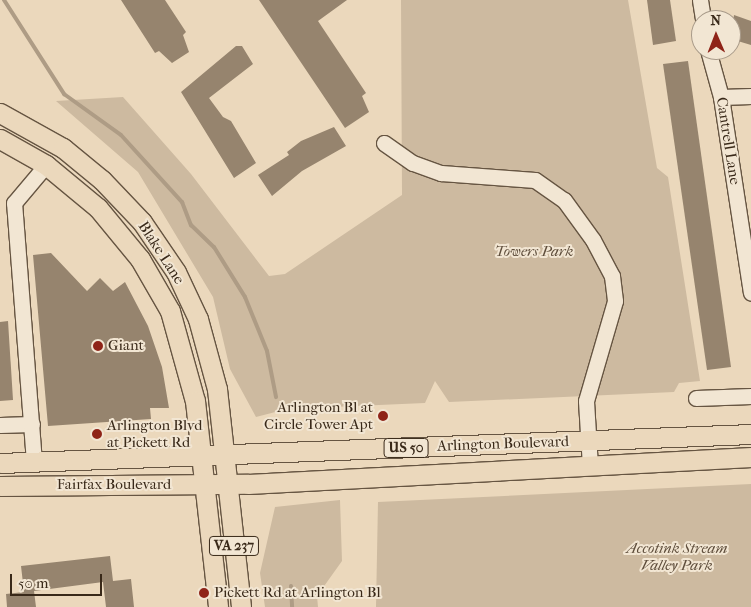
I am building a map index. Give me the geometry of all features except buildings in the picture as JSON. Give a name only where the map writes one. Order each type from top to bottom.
[{"type":"main road","name":"Blake Lane","points":[[0,113],[84,164],[122,200],[160,246],[205,342],[225,456]]},
{"type":"main road","name":"Blake Lane","points":[[0,139],[46,165],[114,224],[161,292],[186,354],[205,485]]},
{"type":"main road","name":"Arlington Boulevard","points":[[225,456],[751,434]]},
{"type":"main road","name":"Fairfax Boulevard","points":[[0,463],[225,456]]},
{"type":"main road","name":"VA 237","points":[[225,456],[241,607]]},
{"type":"main road","name":"Arlington Boulevard","points":[[228,485],[751,457]]},
{"type":"main road","name":"VA 237","points":[[205,485],[218,607]]},
{"type":"main road","name":"Fairfax Boulevard","points":[[0,486],[228,485]]},
{"type":"street","name":"Cantrell Lane","points":[[711,60],[721,97],[747,235],[751,293]]},
{"type":"street","points":[[721,97],[751,96]]},
{"type":"street","points":[[384,144],[413,163],[441,173],[516,175],[540,182],[564,200],[593,240],[612,276],[615,301],[589,385],[586,440],[590,467]]},
{"type":"street","points":[[34,462],[14,203],[46,165]]},
{"type":"street","points":[[696,398],[751,396]]},
{"type":"street","points":[[0,425],[32,424]]},
{"type":"green space","name":"Towers Park","points":[[401,0],[628,0],[657,168],[668,177],[700,381],[679,383],[674,392],[449,402],[435,381],[425,403],[287,409],[256,417],[230,369],[213,297],[138,172],[56,101],[123,97],[191,174],[269,276],[285,274],[402,195]]},
{"type":"green space","name":"Accotink Stream Valley Park","points":[[751,484],[751,607],[376,607],[378,502]]},
{"type":"green space","points":[[340,500],[342,561],[317,596],[318,607],[265,607],[260,573],[275,507]]},
{"type":"waterway","points":[[4,0],[64,94],[121,135],[182,202],[191,225],[214,247],[245,297],[267,351],[276,397]]},
{"type":"waterway","points":[[291,586],[292,607]]},
{"type":"place","name":"Giant","points":[[98,346]]},
{"type":"place","name":"Arlington Bl at Circle Tower Apt","points":[[383,416]]},
{"type":"place","name":"Arlington Blvd at Pickett Rd","points":[[97,434]]},
{"type":"place","name":"Pickett Rd at Arlington Bl","points":[[204,593]]}]
